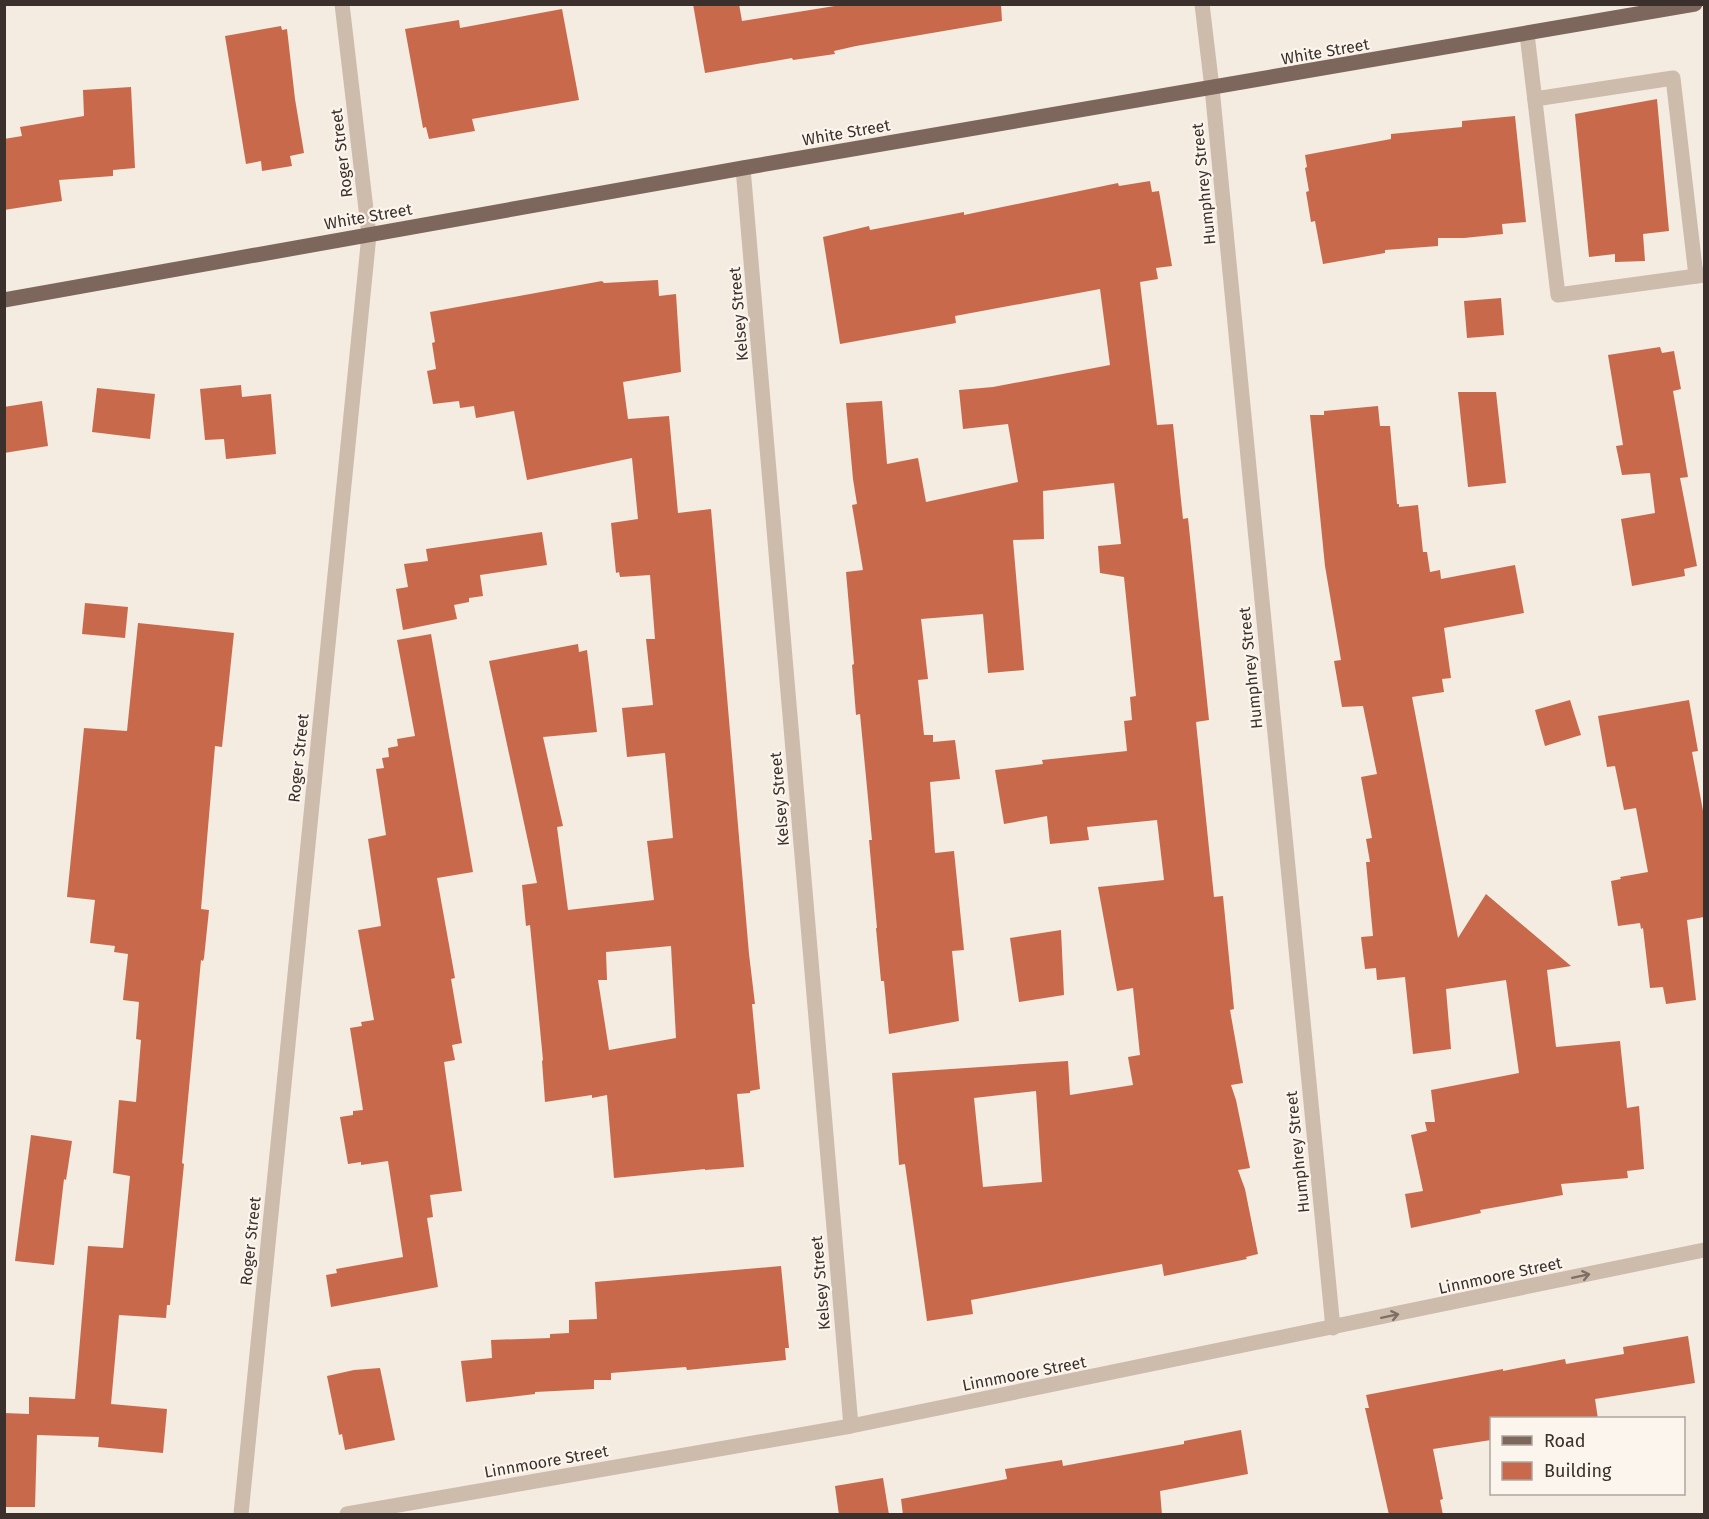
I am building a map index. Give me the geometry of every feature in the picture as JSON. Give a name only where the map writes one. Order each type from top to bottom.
[{"type":"main road","name":"White Street","points":[[4,300],[743,168],[1695,4]]},
{"type":"street","name":"Roger Street","points":[[241,1515],[369,235],[342,4]]},
{"type":"street","name":"Humphrey Street","points":[[1202,4],[1333,1328]]},
{"type":"street","points":[[1527,34],[1558,295],[1700,276],[1673,78],[1535,99]]},
{"type":"street","name":"Kelsey Street","points":[[743,168],[851,1426]]},
{"type":"street","name":"Linnmoore Street","points":[[347,1515],[851,1426],[1704,1250]]},
{"type":"building","points":[[693,4],[739,4],[742,21],[847,4],[1001,4],[1002,21],[856,46],[834,51],[835,54],[793,60],[792,58],[705,73]]},
{"type":"building","points":[[562,9],[579,100],[472,119],[475,131],[429,139],[426,127],[423,128],[405,29],[459,20],[460,28]]},
{"type":"building","points":[[281,26],[282,30],[287,29],[304,153],[290,156],[292,166],[262,171],[261,161],[246,164],[225,36]]},
{"type":"building","points":[[131,87],[135,168],[113,170],[113,176],[59,180],[62,201],[4,210],[4,139],[22,136],[20,127],[84,116],[83,90]]},
{"type":"building","points":[[1657,99],[1669,231],[1643,234],[1645,261],[1615,262],[1615,254],[1589,257],[1575,114]]},
{"type":"building","points":[[1515,116],[1526,222],[1502,224],[1503,234],[1438,238],[1438,246],[1385,250],[1385,253],[1323,264],[1315,221],[1311,222],[1306,192],[1309,191],[1305,155],[1391,139],[1391,134],[1462,127],[1462,121]]},
{"type":"building","points":[[1150,181],[1152,192],[1159,191],[1172,266],[1156,268],[1158,279],[1140,282],[1157,425],[1173,424],[1183,519],[1188,518],[1209,720],[1196,722],[1214,897],[1223,896],[1234,1009],[1230,1010],[1243,1083],[1231,1085],[1250,1168],[1238,1170],[1245,1189],[1258,1254],[1246,1257],[1247,1259],[1164,1276],[1162,1264],[971,1300],[973,1314],[927,1321],[905,1164],[899,1165],[892,1073],[1068,1061],[1070,1095],[1133,1085],[1128,1057],[1140,1055],[1133,988],[1117,991],[1098,887],[1164,880],[1157,820],[1087,827],[1089,840],[1050,844],[1047,816],[1004,824],[995,770],[1043,764],[1042,760],[1127,751],[1124,721],[1132,720],[1130,697],[1136,696],[1124,577],[1100,573],[1098,546],[1121,544],[1114,483],[1043,491],[1044,539],[1013,540],[1024,670],[988,673],[983,614],[921,619],[928,679],[918,680],[924,735],[933,735],[933,742],[955,740],[960,779],[930,782],[935,853],[954,851],[964,950],[952,951],[959,1021],[889,1034],[876,928],[869,840],[872,840],[860,714],[856,715],[852,665],[854,664],[846,572],[863,570],[852,505],[857,504],[846,403],[882,401],[887,464],[918,458],[926,502],[1018,482],[1008,424],[963,429],[959,390],[993,387],[1110,365],[1100,289],[955,316],[956,323],[840,344],[823,237],[869,226],[870,230],[964,212],[964,215],[1118,183],[1119,186]],"holes":[[[1036,1091],[1042,1182],[983,1187],[974,1098]]]},
{"type":"building","points":[[658,280],[659,296],[676,294],[681,372],[623,382],[628,419],[669,416],[678,513],[711,509],[755,1004],[752,1004],[760,1089],[737,1094],[744,1167],[614,1178],[607,1095],[545,1102],[530,925],[526,926],[522,885],[537,883],[489,661],[578,644],[579,652],[587,650],[597,732],[543,737],[563,826],[557,827],[568,910],[654,900],[647,841],[673,838],[665,753],[627,757],[622,708],[653,705],[646,639],[655,639],[650,575],[620,577],[619,572],[616,573],[611,523],[638,519],[632,458],[527,480],[514,411],[476,418],[474,406],[460,408],[459,401],[433,404],[427,371],[436,369],[432,343],[435,342],[430,312],[602,281],[604,283]],"holes":[[[671,946],[676,1038],[609,1050],[598,980],[607,980],[606,952]]]},
{"type":"building","points":[[1501,298],[1504,335],[1467,338],[1464,301]]},
{"type":"building","points":[[1660,347],[1662,353],[1674,351],[1681,389],[1673,391],[1688,477],[1680,478],[1697,566],[1684,569],[1685,576],[1632,586],[1621,519],[1655,513],[1650,473],[1622,475],[1616,446],[1623,445],[1608,355]]},
{"type":"building","points":[[241,385],[242,397],[271,394],[276,454],[226,459],[224,439],[205,440],[200,389]]},
{"type":"building","points":[[97,388],[155,394],[150,439],[92,432]]},
{"type":"building","points":[[1458,392],[1496,392],[1506,483],[1468,487]]},
{"type":"building","points":[[42,401],[48,446],[4,453],[4,407]]},
{"type":"building","points":[[1378,406],[1380,426],[1390,426],[1397,504],[1399,507],[1418,505],[1423,552],[1427,552],[1430,572],[1440,570],[1441,579],[1515,565],[1524,613],[1444,628],[1451,678],[1442,679],[1444,692],[1412,697],[1458,938],[1486,894],[1571,966],[1547,970],[1556,1047],[1620,1041],[1627,1108],[1639,1106],[1644,1169],[1627,1171],[1628,1178],[1561,1184],[1563,1195],[1480,1210],[1481,1213],[1411,1228],[1405,1194],[1423,1191],[1411,1135],[1427,1131],[1425,1122],[1435,1122],[1431,1090],[1519,1073],[1506,980],[1446,989],[1451,1049],[1413,1054],[1405,977],[1377,980],[1376,968],[1365,969],[1361,937],[1373,936],[1366,862],[1370,862],[1366,839],[1372,838],[1361,777],[1377,774],[1363,706],[1342,707],[1334,661],[1341,660],[1325,566],[1310,415],[1324,415],[1324,411]]},
{"type":"building","points":[[542,532],[547,565],[480,575],[483,596],[469,598],[469,602],[454,605],[457,619],[403,630],[396,589],[408,587],[404,564],[428,561],[426,549]]},
{"type":"building","points":[[85,603],[128,607],[125,638],[82,634]]},
{"type":"building","points":[[138,623],[234,633],[222,747],[215,746],[201,909],[209,910],[204,958],[203,961],[201,960],[170,1305],[167,1305],[166,1318],[119,1315],[111,1404],[167,1409],[163,1453],[98,1447],[99,1437],[37,1435],[35,1507],[4,1507],[4,1413],[29,1414],[29,1397],[75,1399],[88,1246],[123,1248],[130,1176],[113,1173],[119,1100],[136,1102],[141,1040],[136,1039],[139,1002],[123,1000],[128,954],[114,952],[115,946],[90,943],[95,900],[67,897],[84,728],[127,731]]},
{"type":"building","points":[[431,634],[473,872],[437,878],[455,978],[451,979],[462,1043],[452,1045],[455,1060],[444,1062],[462,1191],[430,1195],[433,1217],[427,1218],[438,1287],[331,1307],[326,1275],[337,1273],[336,1269],[403,1257],[388,1161],[361,1165],[361,1162],[348,1164],[340,1117],[353,1115],[353,1111],[363,1110],[350,1028],[362,1026],[361,1022],[374,1020],[358,930],[381,926],[368,839],[386,835],[376,769],[384,768],[382,758],[389,757],[388,748],[398,746],[397,739],[415,736],[397,640]]},
{"type":"building","points":[[1570,700],[1581,735],[1545,746],[1535,710]]},
{"type":"building","points":[[1689,700],[1698,751],[1692,752],[1704,816],[1704,917],[1687,920],[1696,1000],[1666,1004],[1663,987],[1650,988],[1643,928],[1641,929],[1640,923],[1618,926],[1611,881],[1648,872],[1636,808],[1624,810],[1615,766],[1607,767],[1598,716]]},
{"type":"building","points":[[1061,930],[1064,995],[1019,1002],[1010,938]]},
{"type":"building","points":[[31,1135],[72,1141],[66,1180],[64,1179],[54,1265],[15,1261]]},
{"type":"building","points":[[781,1266],[789,1348],[785,1348],[786,1360],[687,1370],[686,1367],[611,1373],[611,1380],[594,1380],[594,1389],[535,1392],[535,1394],[466,1402],[461,1361],[492,1358],[491,1340],[550,1338],[550,1334],[569,1333],[569,1320],[597,1319],[595,1282]]},
{"type":"building","points":[[1688,1336],[1695,1383],[1595,1399],[1598,1417],[1490,1417],[1490,1440],[1433,1449],[1443,1499],[1440,1500],[1443,1515],[1389,1515],[1365,1408],[1369,1408],[1366,1395],[1565,1359],[1566,1364],[1624,1354],[1623,1347]]},
{"type":"building","points":[[380,1368],[395,1440],[345,1450],[342,1434],[339,1435],[327,1376],[354,1370]]},
{"type":"building","points":[[1241,1430],[1248,1474],[1160,1491],[1162,1515],[903,1515],[901,1499],[1007,1479],[1005,1469],[1062,1460],[1063,1466],[1184,1444],[1184,1441]]},
{"type":"building","points":[[883,1478],[889,1515],[839,1515],[835,1486]]}]
